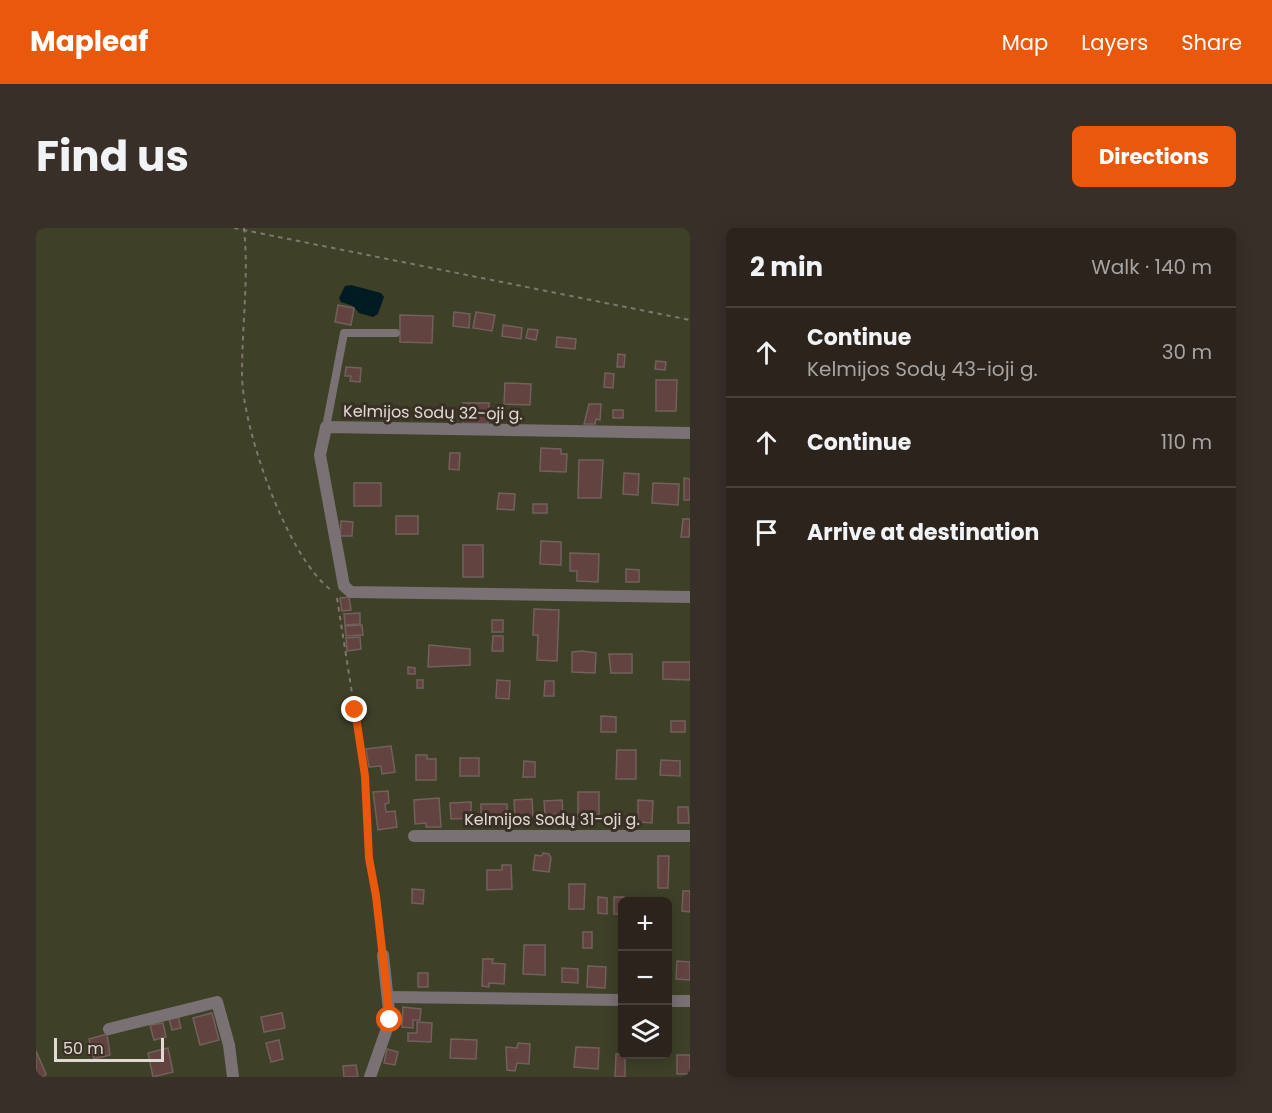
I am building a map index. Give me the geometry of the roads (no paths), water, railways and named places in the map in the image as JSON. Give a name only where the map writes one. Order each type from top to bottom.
[{"type":"street","name":"Kelmijos Sodų 32-oji g.","points":[[690,433],[326,427],[320,455],[344,586],[351,592],[690,597]]},
{"type":"street","name":"Kelmijos Sodų 31-oji g.","points":[[414,836],[690,836]]},
{"type":"street","points":[[370,1077],[388,1031],[388,997],[383,955]]},
{"type":"street","points":[[388,997],[618,1000]]},
{"type":"street","points":[[672,1000],[690,1001]]},
{"type":"street","points":[[109,1029],[217,1002],[229,1045],[233,1077]]},
{"type":"lane","points":[[326,427],[344,333],[396,333]]},
{"type":"water","points":[[351,285],[381,293],[384,297],[378,314],[373,317],[359,313],[353,306],[341,302],[339,298],[345,286]]}]
